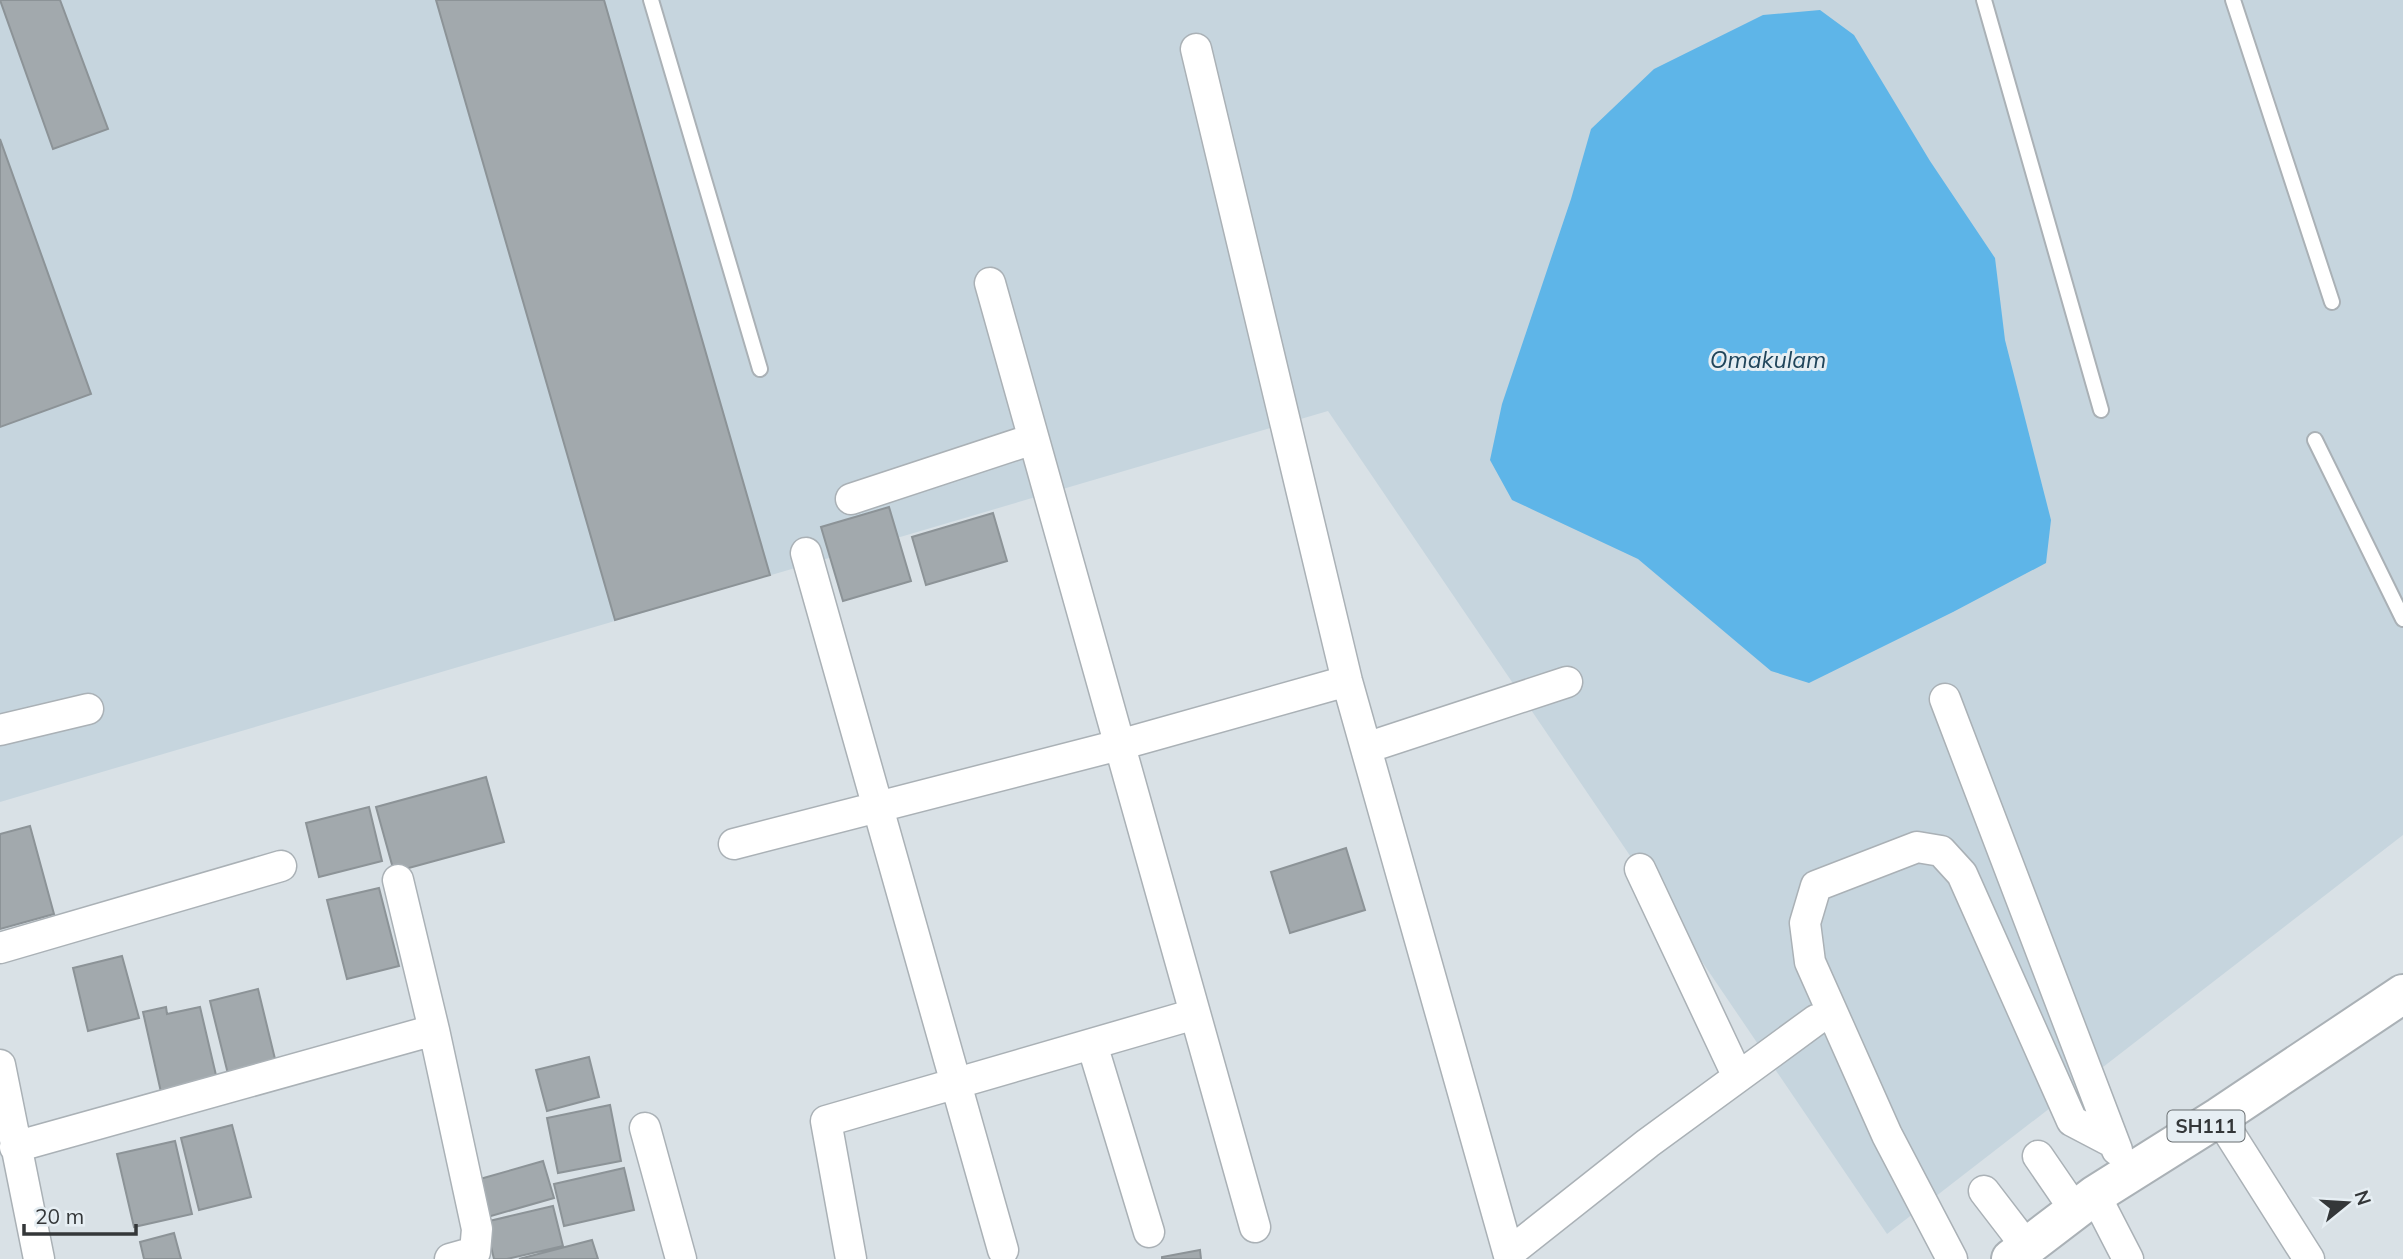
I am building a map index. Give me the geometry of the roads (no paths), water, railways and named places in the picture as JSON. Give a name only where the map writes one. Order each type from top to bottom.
[{"type":"main road","name":"SH111","points":[[2019,1253],[2103,1181],[2219,1117],[2403,994]]},
{"type":"street","points":[[1196,49],[1347,681],[1509,1256],[1648,1143],[1816,1020]]},
{"type":"street","points":[[989,283],[1255,1227]]},
{"type":"street","points":[[851,499],[1033,439]]},
{"type":"street","points":[[806,553],[1003,1250]]},
{"type":"street","points":[[734,844],[1119,745],[1347,681]]},
{"type":"street","points":[[1366,748],[1567,682]]},
{"type":"street","points":[[1945,699],[2127,1259]]},
{"type":"street","points":[[0,730],[88,709]]},
{"type":"street","points":[[1952,1259],[1887,1135],[1810,962],[1805,923],[1816,886],[1917,847],[1941,851],[1962,874],[2072,1121],[2103,1181]]},
{"type":"street","points":[[0,948],[281,866]]},
{"type":"street","points":[[1640,869],[1738,1077]]},
{"type":"street","points":[[398,880],[477,1229],[467,1257]]},
{"type":"street","points":[[849,1259],[827,1121],[1195,1014]]},
{"type":"street","points":[[15,1147],[434,1031]]},
{"type":"street","points":[[1091,1044],[1149,1232]]},
{"type":"street","points":[[0,1065],[39,1259]]},
{"type":"street","points":[[2219,1117],[2309,1259]]},
{"type":"street","points":[[645,1128],[681,1259]]},
{"type":"street","points":[[2038,1156],[2103,1181]]},
{"type":"street","points":[[1984,1191],[2019,1253]]},
{"type":"street","points":[[825,1259],[844,1255],[849,1259]]},
{"type":"lane","points":[[651,0],[760,369]]},
{"type":"lane","points":[[1984,0],[2101,410]]},
{"type":"lane","points":[[2233,0],[2332,302]]},
{"type":"lane","points":[[2315,440],[2403,619]]},
{"type":"water","name":"Omakulam","points":[[1820,10],[1854,35],[1930,161],[1995,258],[2005,340],[2051,520],[2046,563],[1809,683],[1771,671],[1638,559],[1512,500],[1490,460],[1502,404],[1571,199],[1591,129],[1654,69],[1763,15]]}]
